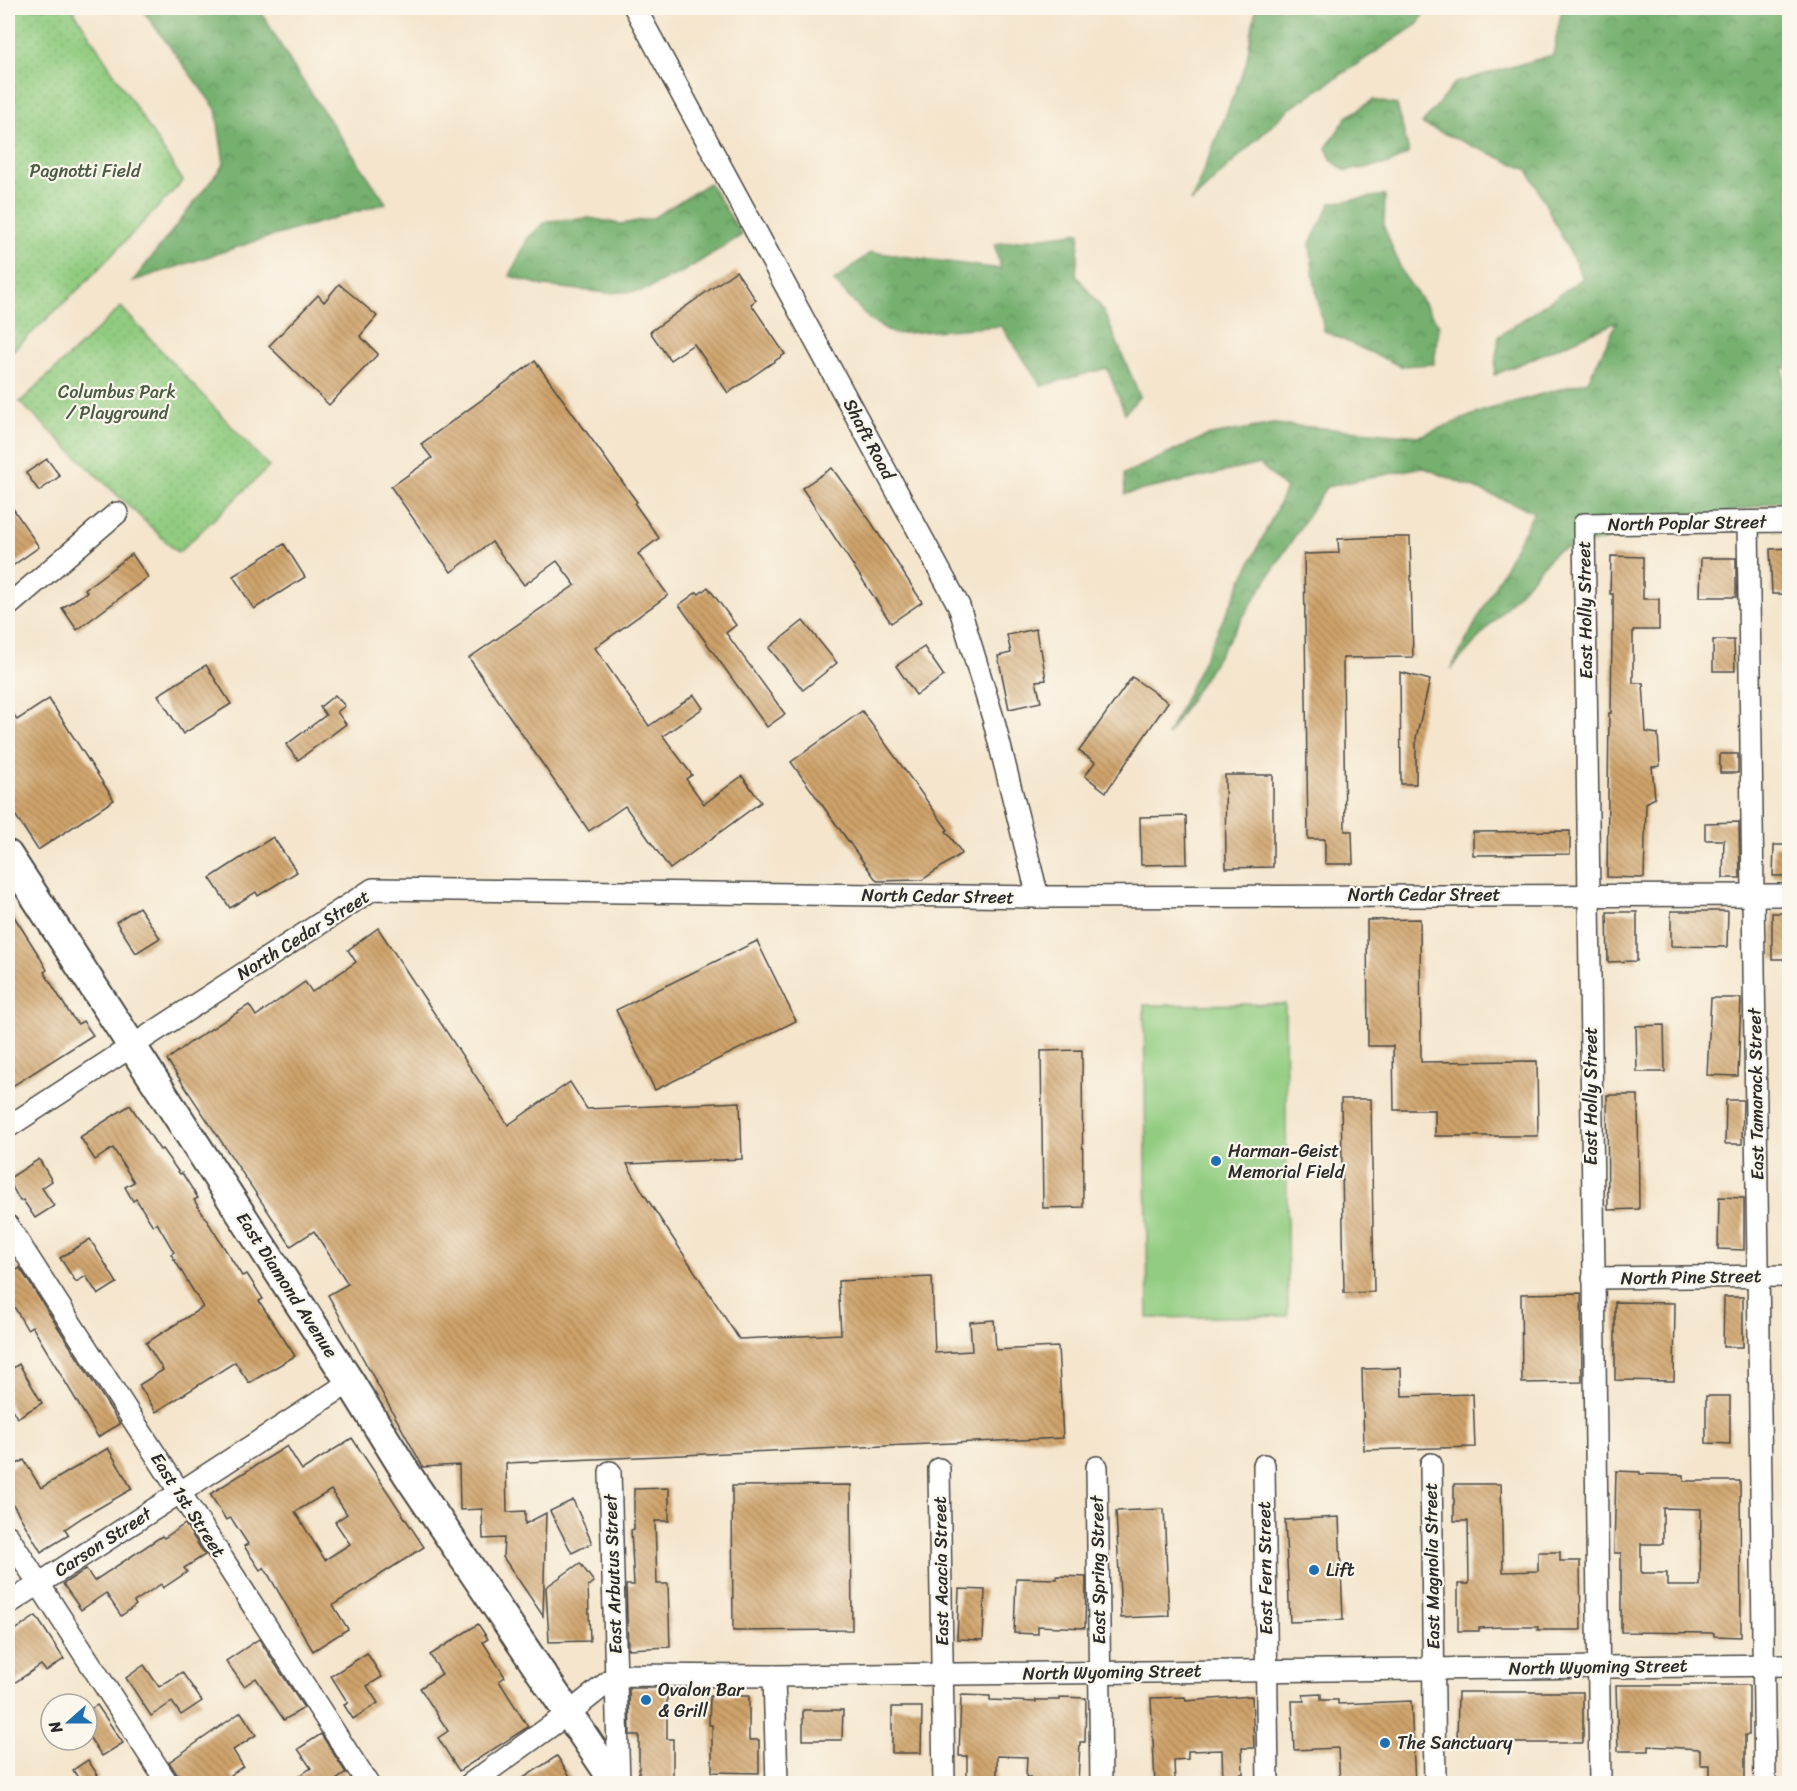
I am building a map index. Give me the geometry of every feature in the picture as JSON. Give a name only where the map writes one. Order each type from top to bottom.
[{"type":"street","name":"Shaft Road","points":[[635,8],[959,606],[993,717],[1038,897]]},
{"type":"street","points":[[8,606],[117,513]]},
{"type":"street","name":"North Poplar Street","points":[[1584,524],[1790,521]]},
{"type":"street","name":"East Tamarack Street","points":[[1748,522],[1764,1784]]},
{"type":"street","name":"East Holly Street","points":[[1584,524],[1591,894],[1593,1278],[1600,1784]]},
{"type":"street","name":"East Diamond Avenue","points":[[8,855],[350,1382],[407,1474],[618,1784]]},
{"type":"street","name":"North Cedar Street","points":[[8,1127],[373,889],[1038,897],[1790,895]]},
{"type":"street","name":"East 1st Street","points":[[8,1226],[368,1784]]},
{"type":"street","name":"North Pine Street","points":[[1593,1278],[1790,1276]]},
{"type":"street","name":"Carson Street","points":[[8,1604],[350,1382]]},
{"type":"street","name":"East Magnolia Street","points":[[1431,1464],[1435,1784]]},
{"type":"street","name":"East Fern Street","points":[[1264,1465],[1268,1784]]},
{"type":"street","name":"East Spring Street","points":[[1097,1467],[1101,1784]]},
{"type":"street","name":"East Acacia Street","points":[[939,1469],[944,1784]]},
{"type":"street","name":"East Arbutus Street","points":[[610,1472],[618,1784]]},
{"type":"street","points":[[8,1536],[168,1784]]},
{"type":"street","name":"North Wyoming Street","points":[[617,1675],[774,1676],[1790,1665]]},
{"type":"street","points":[[470,1784],[569,1713],[617,1675]]},
{"type":"street","points":[[774,1676],[777,1784]]},
{"type":"green space","name":"Pagnotti Field","points":[[8,8],[72,8],[183,181],[83,285],[8,355]]},
{"type":"green space","points":[[141,8],[259,8],[294,68],[386,203],[256,241],[133,281],[224,164],[216,109]]},
{"type":"green space","points":[[1256,8],[1427,8],[1418,24],[1289,109],[1191,202],[1246,64]]},
{"type":"green space","points":[[1562,8],[1789,8],[1789,369],[1783,367],[1789,434],[1789,499],[1556,551],[1451,669],[1534,512],[1422,467],[1326,487],[1167,736],[1286,489],[1260,464],[1125,494],[1124,474],[1206,436],[1273,424],[1420,436],[1483,411],[1588,381],[1617,322],[1494,375],[1499,336],[1583,278],[1528,170],[1422,124],[1455,83],[1553,55]]},
{"type":"green space","points":[[1373,100],[1397,105],[1409,153],[1389,164],[1346,171],[1332,161],[1326,148],[1347,117]]},
{"type":"green space","points":[[709,183],[742,235],[686,270],[643,291],[607,293],[544,286],[510,276],[528,238],[547,221],[589,218],[621,224],[653,218]]},
{"type":"green space","points":[[1385,195],[1384,227],[1403,274],[1439,325],[1434,364],[1400,366],[1324,331],[1314,280],[1310,243],[1331,203]]},
{"type":"green space","points":[[1080,232],[1076,275],[1103,310],[1140,396],[1125,413],[1107,368],[1042,386],[1001,326],[894,334],[870,320],[834,281],[871,252],[1001,269],[994,244]]},
{"type":"green space","name":"Columbus Park / Playground","points":[[121,307],[269,467],[178,553],[20,402]]},
{"type":"green space","name":"Harman-Geist Memorial Field","points":[[1285,1004],[1288,1316],[1148,1318],[1144,1005]]},
{"type":"building","points":[[736,271],[756,300],[751,304],[785,354],[728,393],[694,344],[670,360],[650,332]]},
{"type":"building","points":[[339,284],[377,316],[360,336],[378,354],[329,405],[269,346],[318,295],[324,302]]},
{"type":"building","points":[[535,361],[637,502],[635,504],[659,538],[638,554],[668,595],[595,648],[649,726],[694,695],[703,708],[663,736],[692,775],[686,779],[704,804],[742,776],[761,802],[670,869],[625,806],[589,831],[469,658],[575,585],[557,561],[524,585],[492,542],[451,572],[391,487],[432,458],[421,444]]},
{"type":"building","points":[[47,459],[60,476],[39,491],[26,473]]},
{"type":"building","points":[[832,468],[871,522],[922,602],[891,623],[802,488]]},
{"type":"building","points":[[8,501],[39,547],[8,569]]},
{"type":"building","points":[[1410,537],[1413,657],[1343,658],[1345,831],[1352,831],[1353,864],[1325,864],[1325,839],[1308,839],[1304,554],[1339,553],[1338,539]]},
{"type":"building","points":[[284,544],[305,577],[254,609],[233,576]]},
{"type":"building","points":[[1790,548],[1790,594],[1772,594],[1770,549]]},
{"type":"building","points":[[132,554],[148,577],[77,630],[62,608],[87,592],[85,589]]},
{"type":"building","points":[[1611,556],[1643,557],[1643,599],[1659,599],[1659,630],[1633,630],[1633,683],[1643,683],[1646,732],[1658,734],[1660,766],[1652,767],[1655,798],[1646,803],[1644,878],[1607,877],[1609,713],[1611,713],[1613,632],[1613,594],[1610,594]]},
{"type":"building","points":[[1701,558],[1736,558],[1736,597],[1700,597]]},
{"type":"building","points":[[708,587],[736,625],[726,633],[785,714],[767,727],[679,605]]},
{"type":"building","points":[[803,621],[837,663],[803,690],[769,648]]},
{"type":"building","points":[[1036,629],[1046,680],[1036,681],[1041,702],[1009,709],[998,656],[1011,653],[1007,635]]},
{"type":"building","points":[[1713,640],[1734,640],[1735,671],[1713,671]]},
{"type":"building","points":[[924,647],[944,676],[916,695],[896,666]]},
{"type":"building","points":[[206,665],[231,704],[183,734],[158,695]]},
{"type":"building","points":[[1400,672],[1430,680],[1416,738],[1416,784],[1401,784]]},
{"type":"building","points":[[1132,677],[1168,702],[1106,792],[1085,776],[1095,762],[1079,751]]},
{"type":"building","points":[[335,695],[345,706],[337,712],[346,724],[298,760],[286,745],[326,715],[320,707]]},
{"type":"building","points":[[49,699],[114,800],[38,850],[8,804],[8,705],[17,720]]},
{"type":"building","points":[[862,711],[962,853],[922,880],[877,881],[791,762]]},
{"type":"building","points":[[1720,754],[1738,754],[1738,773],[1720,773]]},
{"type":"building","points":[[1225,775],[1273,775],[1273,867],[1226,868]]},
{"type":"building","points":[[1186,816],[1187,864],[1141,865],[1140,817]]},
{"type":"building","points":[[1739,822],[1740,878],[1723,878],[1724,840],[1705,840],[1705,823]]},
{"type":"building","points":[[1570,831],[1570,854],[1473,855],[1473,832]]},
{"type":"building","points":[[273,837],[297,872],[258,896],[256,892],[230,908],[210,878]]},
{"type":"building","points":[[1774,845],[1790,845],[1790,876],[1773,876]]},
{"type":"building","points":[[8,907],[38,954],[47,970],[44,972],[70,1014],[78,1024],[83,1021],[93,1035],[8,1089]]},
{"type":"building","points":[[139,907],[160,938],[136,953],[116,922]]},
{"type":"building","points":[[1671,911],[1728,911],[1727,947],[1671,946]]},
{"type":"building","points":[[1607,912],[1637,912],[1637,961],[1608,962]]},
{"type":"building","points":[[1772,913],[1790,913],[1790,959],[1772,959]]},
{"type":"building","points":[[1420,919],[1421,1062],[1537,1061],[1538,1136],[1435,1136],[1435,1110],[1394,1110],[1393,1046],[1368,1046],[1367,920]]},
{"type":"building","points":[[378,928],[508,1125],[570,1082],[587,1109],[740,1102],[742,1159],[627,1164],[644,1194],[739,1339],[841,1334],[838,1281],[932,1277],[935,1353],[972,1351],[970,1322],[994,1320],[996,1350],[1058,1347],[1063,1438],[506,1463],[507,1512],[525,1511],[525,1524],[546,1513],[543,1616],[503,1557],[504,1538],[483,1539],[482,1509],[460,1510],[459,1465],[423,1467],[328,1295],[348,1284],[314,1231],[291,1246],[167,1060],[192,1041],[249,1005],[256,1016],[305,982],[312,992],[356,962],[348,950]]},
{"type":"building","points":[[757,941],[796,1021],[655,1090],[616,1010]]},
{"type":"building","points":[[1711,998],[1741,998],[1738,1076],[1707,1075]]},
{"type":"building","points":[[1664,1025],[1665,1072],[1637,1072],[1636,1026]]},
{"type":"building","points":[[1082,1050],[1083,1207],[1043,1208],[1041,1051]]},
{"type":"building","points":[[1607,1095],[1638,1095],[1639,1209],[1608,1210]]},
{"type":"building","points":[[1341,1099],[1371,1099],[1374,1292],[1344,1293]]},
{"type":"building","points":[[1726,1100],[1743,1100],[1742,1144],[1725,1144]]},
{"type":"building","points":[[130,1105],[160,1150],[162,1149],[180,1174],[182,1173],[198,1198],[194,1200],[242,1276],[247,1274],[263,1299],[259,1301],[295,1356],[249,1383],[235,1362],[156,1412],[139,1385],[163,1370],[146,1343],[203,1307],[171,1254],[174,1252],[157,1223],[153,1226],[136,1199],[133,1201],[125,1187],[134,1182],[113,1148],[95,1160],[80,1137]]},
{"type":"building","points":[[39,1159],[52,1181],[42,1188],[54,1206],[35,1218],[23,1200],[20,1201],[8,1179]]},
{"type":"building","points":[[1719,1197],[1744,1198],[1744,1250],[1718,1249]]},
{"type":"building","points":[[90,1239],[117,1283],[98,1295],[86,1276],[76,1282],[60,1258]]},
{"type":"building","points":[[20,1268],[120,1424],[98,1437],[32,1326],[27,1329],[8,1296],[8,1276]]},
{"type":"building","points":[[1581,1293],[1582,1382],[1522,1383],[1521,1294]]},
{"type":"building","points":[[1724,1297],[1743,1297],[1743,1347],[1723,1347]]},
{"type":"building","points":[[1615,1302],[1675,1303],[1674,1381],[1615,1380]]},
{"type":"building","points":[[19,1364],[42,1403],[17,1418],[8,1401],[8,1371]]},
{"type":"building","points":[[1401,1368],[1402,1396],[1473,1394],[1475,1447],[1364,1450],[1362,1369]]},
{"type":"building","points":[[1706,1396],[1730,1396],[1730,1444],[1706,1443]]},
{"type":"building","points":[[352,1438],[424,1547],[333,1605],[348,1629],[313,1651],[264,1567],[260,1570],[244,1546],[248,1544],[231,1518],[226,1520],[210,1494],[287,1446],[302,1470]],"holes":[[[331,1490],[347,1514],[335,1522],[350,1544],[325,1560],[295,1512]]]},
{"type":"building","points":[[108,1448],[132,1489],[65,1529],[69,1535],[41,1552],[8,1496],[8,1469],[24,1460],[41,1488]]},
{"type":"building","points":[[1616,1471],[1684,1475],[1684,1481],[1740,1481],[1741,1637],[1714,1636],[1714,1633],[1621,1632],[1621,1553],[1614,1553]],"holes":[[[1663,1508],[1701,1509],[1700,1586],[1667,1586],[1667,1573],[1641,1573],[1641,1544],[1663,1544]]]},
{"type":"building","points":[[1454,1484],[1501,1484],[1503,1572],[1538,1571],[1538,1552],[1560,1552],[1560,1561],[1580,1561],[1581,1630],[1502,1627],[1479,1628],[1479,1631],[1458,1631],[1458,1584],[1469,1584],[1468,1521],[1454,1521]]},
{"type":"building","points":[[851,1485],[852,1630],[733,1631],[732,1486]]},
{"type":"building","points":[[669,1488],[669,1521],[655,1521],[657,1584],[668,1584],[670,1647],[628,1649],[626,1585],[634,1585],[631,1530],[634,1529],[634,1489]]},
{"type":"building","points":[[573,1500],[592,1543],[572,1553],[550,1511]]},
{"type":"building","points":[[1164,1509],[1169,1616],[1121,1618],[1116,1511]]},
{"type":"building","name":"Lift","points":[[1339,1517],[1343,1620],[1290,1622],[1285,1520]]},
{"type":"building","points":[[185,1524],[205,1555],[184,1568],[187,1572],[163,1588],[161,1584],[134,1602],[136,1605],[121,1616],[106,1593],[81,1610],[63,1584],[86,1569],[94,1581],[162,1536],[164,1538]]},
{"type":"building","points":[[580,1563],[594,1582],[588,1586],[590,1641],[549,1642],[546,1587]]},
{"type":"building","points":[[1057,1576],[1086,1577],[1085,1628],[1038,1626],[1038,1634],[1014,1633],[1016,1578],[1057,1579]]},
{"type":"building","points":[[959,1589],[985,1590],[983,1640],[957,1639]]},
{"type":"building","points":[[36,1616],[64,1659],[46,1671],[41,1665],[8,1687],[8,1635]]},
{"type":"building","points":[[478,1624],[488,1639],[483,1642],[505,1677],[499,1681],[528,1727],[459,1771],[438,1738],[448,1731],[420,1688],[442,1674],[430,1655]]},
{"type":"building","points":[[259,1639],[304,1708],[284,1720],[256,1678],[244,1686],[226,1661]]},
{"type":"building","points":[[367,1653],[382,1677],[367,1686],[378,1703],[353,1719],[344,1705],[348,1703],[331,1676]]},
{"type":"building","points":[[144,1665],[159,1687],[182,1672],[202,1701],[181,1715],[172,1702],[151,1716],[126,1678]]},
{"type":"building","points":[[1616,1685],[1749,1685],[1749,1735],[1745,1735],[1745,1784],[1710,1784],[1710,1765],[1700,1765],[1700,1749],[1649,1746],[1649,1751],[1618,1751]]},
{"type":"building","points":[[629,1688],[667,1688],[667,1739],[673,1739],[673,1784],[639,1781],[639,1735],[630,1735]]},
{"type":"building","points":[[1458,1692],[1583,1692],[1583,1743],[1457,1743]]},
{"type":"building","points":[[1321,1694],[1321,1700],[1338,1700],[1338,1704],[1411,1701],[1415,1784],[1340,1784],[1338,1748],[1294,1750],[1292,1701],[1304,1701],[1303,1695]]},
{"type":"building","points":[[961,1695],[990,1696],[990,1700],[1036,1702],[1036,1700],[1060,1700],[1060,1697],[1086,1698],[1085,1742],[1080,1742],[1078,1784],[1030,1784],[1030,1777],[1026,1777],[1027,1757],[997,1756],[997,1784],[967,1784],[967,1756],[959,1756]]},
{"type":"building","points":[[710,1696],[749,1696],[749,1740],[759,1740],[759,1773],[712,1772]]},
{"type":"building","points":[[1252,1696],[1254,1748],[1242,1748],[1243,1774],[1239,1774],[1239,1784],[1223,1784],[1222,1750],[1188,1751],[1188,1759],[1174,1760],[1175,1784],[1155,1784],[1151,1698],[1185,1697],[1186,1701]]},
{"type":"building","points":[[892,1707],[922,1707],[921,1753],[892,1753]]},
{"type":"building","points":[[99,1708],[123,1743],[102,1756],[99,1752]]},
{"type":"building","points":[[803,1710],[843,1710],[842,1740],[803,1740]]},
{"type":"building","points":[[241,1712],[256,1735],[233,1750],[243,1766],[231,1775],[236,1784],[183,1784],[169,1762]]},
{"type":"building","points":[[321,1734],[346,1773],[330,1784],[287,1784],[311,1768],[298,1749]]},
{"type":"building","points":[[557,1756],[575,1784],[514,1784]]},
{"type":"building","points":[[88,1760],[99,1777],[89,1784],[82,1784],[73,1770]]},
{"type":"place","name":"Harman-Geist Memorial Field","points":[[1216,1161]]},
{"type":"place","name":"Lift","points":[[1314,1570]]},
{"type":"place","name":"Ovalon Bar & Grill","points":[[646,1700]]},
{"type":"place","name":"The Sanctuary","points":[[1385,1743]]}]
